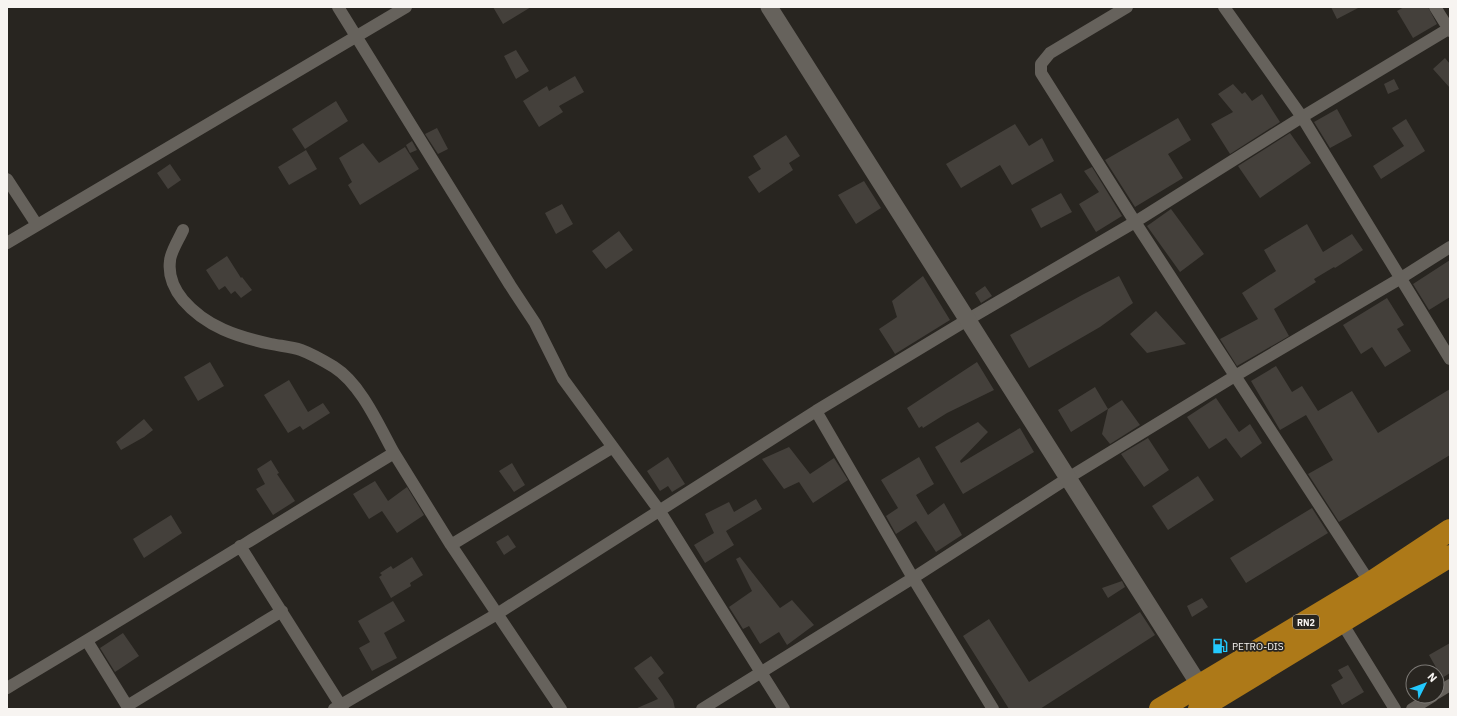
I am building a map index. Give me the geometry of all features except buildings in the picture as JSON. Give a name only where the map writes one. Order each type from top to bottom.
[{"type":"highway","name":"RN2","points":[[1160,709],[1370,583],[1450,530]]},
{"type":"highway","name":"RN2","points":[[1199,709],[1450,556]]},
{"type":"street","points":[[338,7],[535,323],[563,379],[659,510],[784,709]]},
{"type":"street","points":[[7,243],[406,7]]},
{"type":"street","points":[[769,7],[1200,686]]},
{"type":"street","points":[[1127,7],[1050,53],[1041,64],[1041,73],[1135,222],[1370,583]]},
{"type":"street","points":[[1224,7],[1302,116],[1450,359]]},
{"type":"street","points":[[240,546],[282,611],[339,708],[497,614],[816,411],[967,320],[1135,222],[1302,116],[1449,29],[1435,7]]},
{"type":"street","points":[[7,180],[37,225]]},
{"type":"street","points":[[183,230],[170,260],[170,275],[176,291],[190,309],[220,329],[270,344],[300,350],[334,367],[349,380],[358,391],[394,453],[451,545],[561,709]]},
{"type":"street","points":[[702,709],[913,578],[1068,478],[1450,247]]},
{"type":"street","points":[[816,411],[913,578],[993,709]]},
{"type":"street","points":[[451,545],[613,447]]},
{"type":"street","points":[[7,688],[87,641],[394,453]]},
{"type":"street","points":[[87,641],[128,707],[282,611]]},
{"type":"street","points":[[1342,623],[1395,709]]},
{"type":"place","name":"PETRO-DIS","points":[[1220,646]]}]
